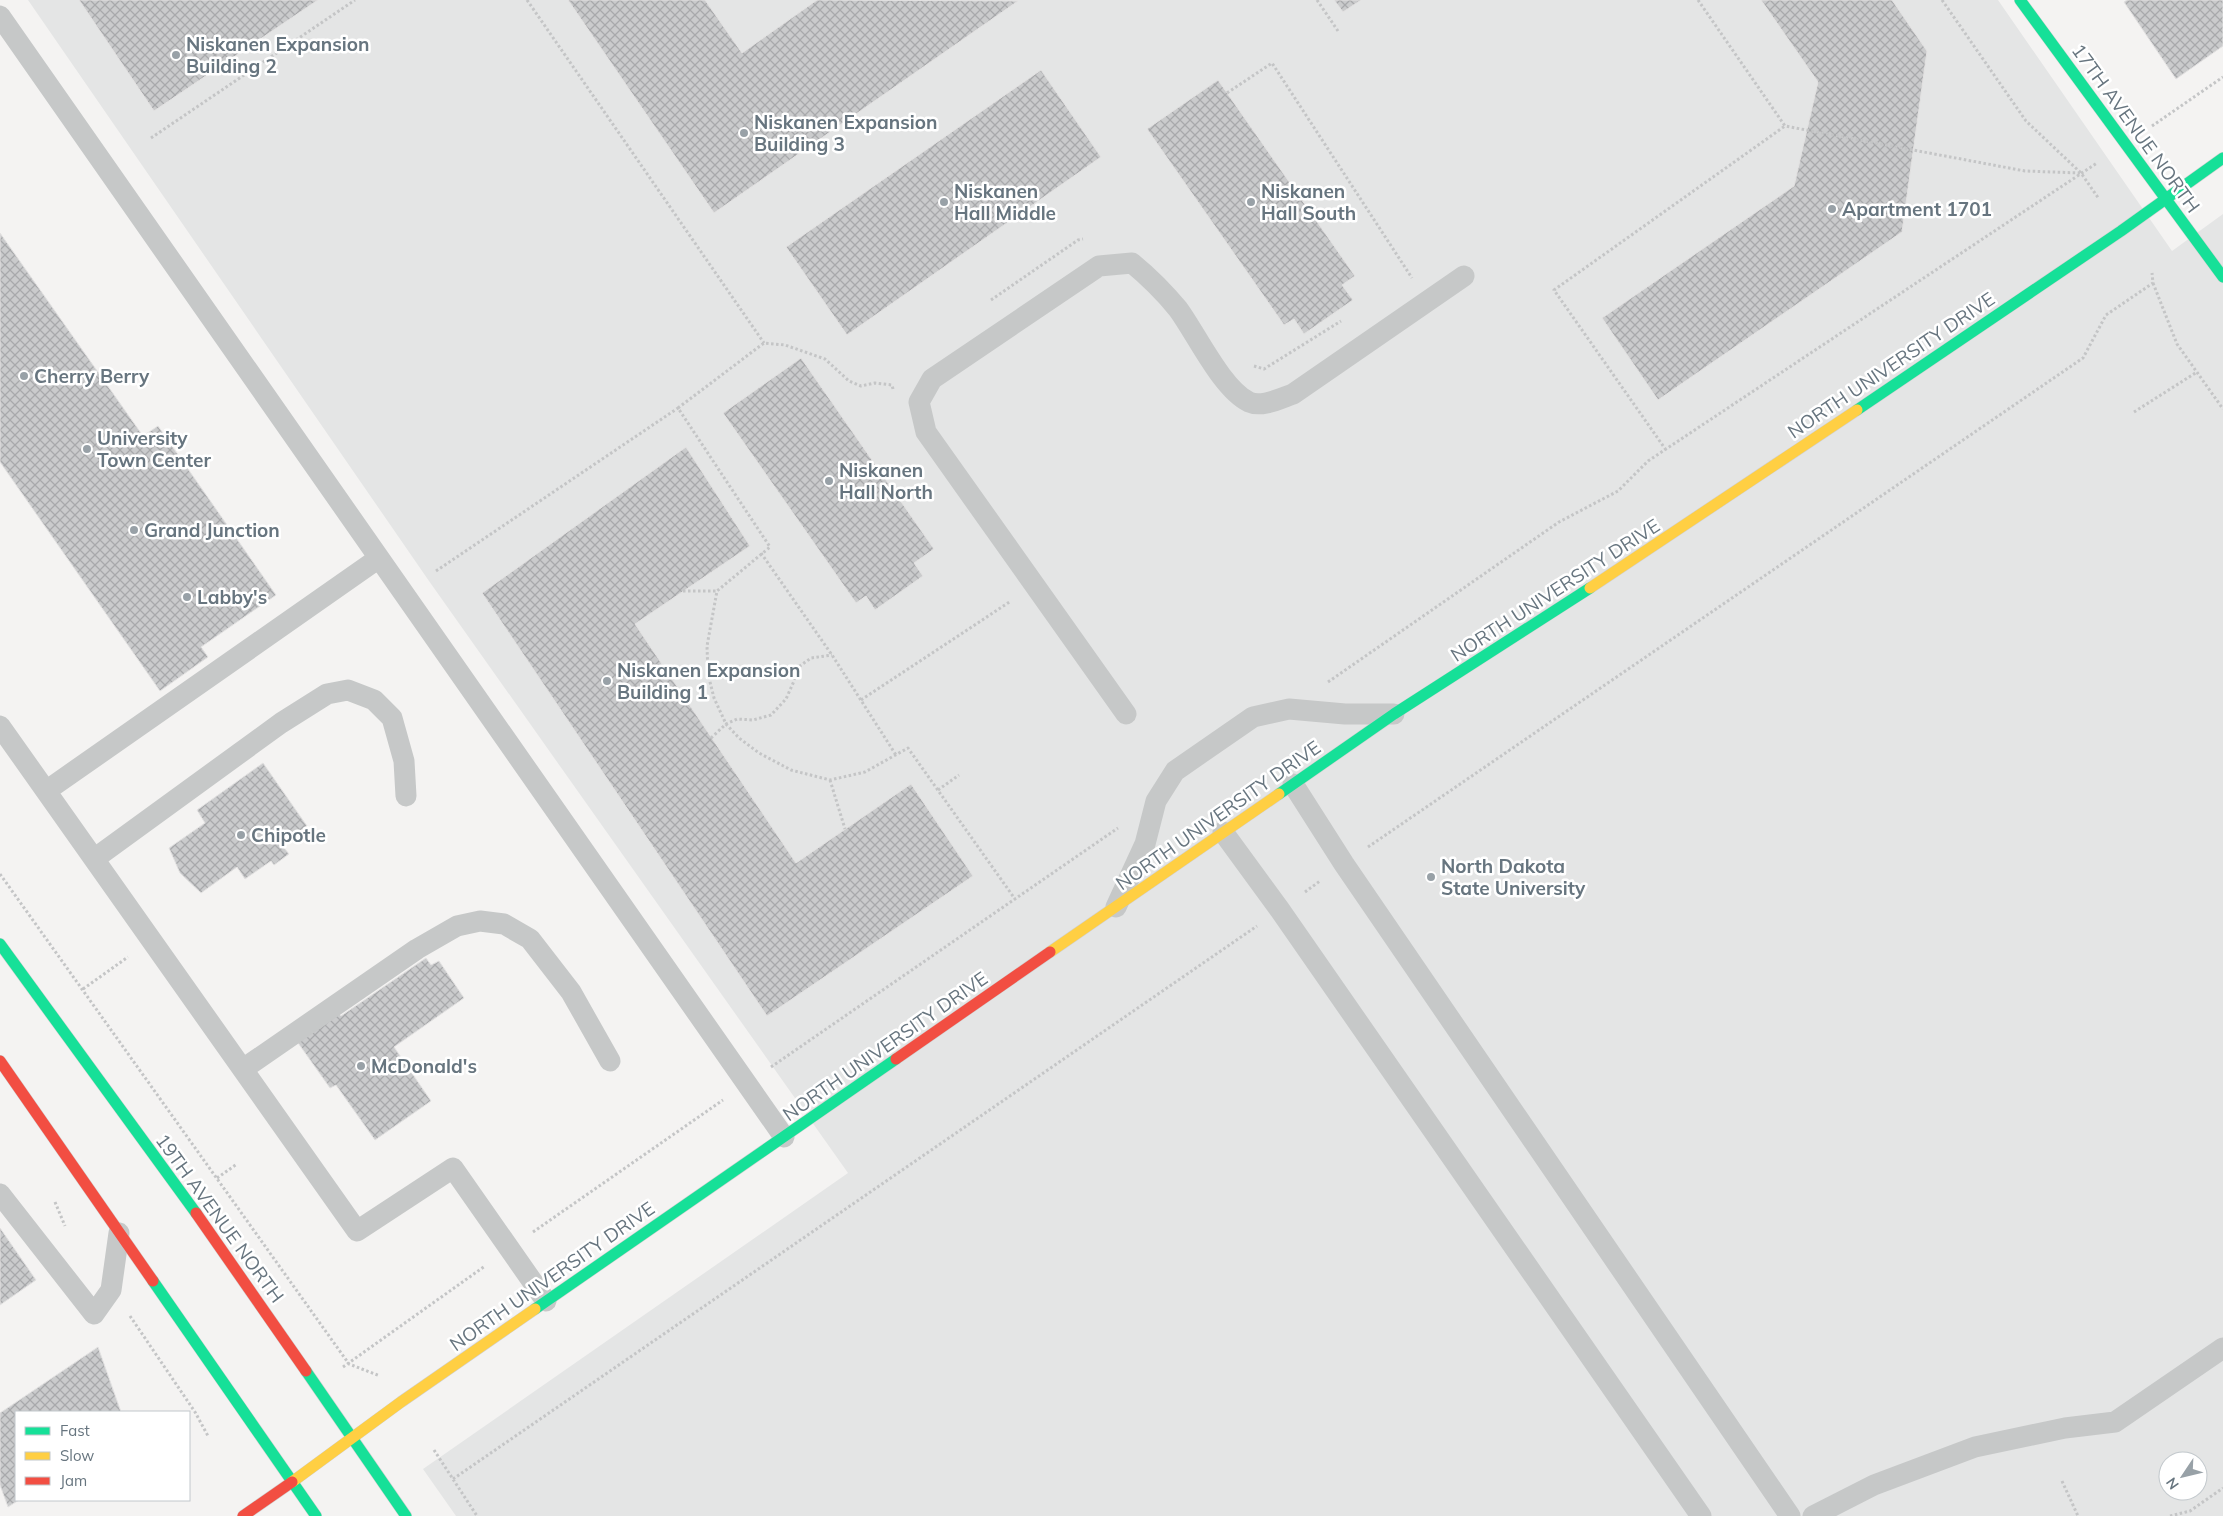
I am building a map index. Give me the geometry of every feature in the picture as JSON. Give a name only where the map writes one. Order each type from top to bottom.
[{"type":"main road","name":"17TH AVENUE NORTH","points":[[2020,0],[2124,144],[2167,198],[2223,277]]},
{"type":"main road","name":"NORTH UNIVERSITY DRIVE","points":[[242,1516],[546,1301],[1394,714],[1656,546],[2223,158]]},
{"type":"main road","name":"19TH AVENUE NORTH","points":[[0,944],[202,1221],[354,1438],[406,1516]]},
{"type":"main road","points":[[0,1061],[316,1516]]},
{"type":"lane","points":[[0,16],[784,1136]]},
{"type":"lane","points":[[1126,714],[926,432],[919,402],[932,379],[1099,266],[1132,263],[1154,280],[1178,310],[1232,390],[1251,403],[1269,402],[1293,394],[1464,276]]},
{"type":"lane","points":[[46,791],[379,558]]},
{"type":"lane","points":[[94,859],[281,723],[328,694],[341,691],[348,690],[374,700],[392,718],[404,761],[406,796]]},
{"type":"lane","points":[[1116,907],[1145,844],[1156,802],[1175,771],[1253,717],[1289,709],[1345,714],[1394,714]]},
{"type":"lane","points":[[0,726],[357,1231],[453,1168],[546,1301]]},
{"type":"lane","points":[[1293,784],[1344,864],[1790,1516]]},
{"type":"lane","points":[[1223,832],[1280,910],[1701,1516]]},
{"type":"lane","points":[[243,1069],[417,949],[457,926],[480,921],[504,924],[530,939],[570,992],[610,1061]]},
{"type":"lane","points":[[0,1194],[94,1314],[111,1290],[119,1233]]},
{"type":"lane","points":[[1813,1516],[1874,1485],[1975,1447],[2065,1428],[2116,1422],[2223,1348]]},
{"type":"path","points":[[151,138],[355,0]]},
{"type":"path","points":[[527,0],[764,343]]},
{"type":"path","points":[[1317,0],[1338,31]]},
{"type":"path","points":[[1698,0],[1785,126],[2025,171],[2080,173]]},
{"type":"path","points":[[1942,0],[2026,122],[2080,173],[2099,199]]},
{"type":"path","points":[[1227,92],[1272,64],[1428,301]]},
{"type":"path","points":[[2145,130],[2223,77]]},
{"type":"path","points":[[1666,450],[1554,290],[1785,126]]},
{"type":"path","points":[[2152,273],[2153,283],[2177,344],[2223,408]]},
{"type":"path","points":[[453,1479],[1280,910],[1344,864],[2083,358],[2106,315],[2153,283]]},
{"type":"path","points":[[436,571],[678,408],[764,343],[785,345],[825,359],[850,381],[861,386],[875,382],[892,385],[894,394]]},
{"type":"path","points":[[2134,412],[2197,372]]},
{"type":"path","points":[[678,408],[770,547],[717,591],[707,646],[708,674],[714,698],[726,724],[739,738],[767,757],[791,770],[830,780],[865,772],[908,748],[1015,899]]},
{"type":"path","points":[[761,554],[832,655],[896,755]]},
{"type":"path","points":[[683,591],[717,591]]},
{"type":"path","points":[[861,700],[1013,599]]},
{"type":"path","points":[[711,738],[726,724],[737,719],[753,720],[771,715],[786,699],[797,668],[811,658],[832,655]]},
{"type":"path","points":[[938,790],[959,775]]},
{"type":"path","points":[[830,780],[845,830]]},
{"type":"path","points":[[0,874],[349,1364],[385,1378]]},
{"type":"path","points":[[83,989],[152,940]]},
{"type":"path","points":[[217,1178],[237,1164]]},
{"type":"path","points":[[434,1450],[477,1516]]},
{"type":"path","points":[[2062,1481],[2078,1516]]},
{"type":"path","points":[[2170,1516],[2190,1511],[2223,1488]]},
{"type":"shaded area","name":"North Dakota State University","points":[[28,0],[1998,0],[2172,251],[2223,214],[2223,1516],[456,1516],[423,1469],[848,1173],[429,581]]},
{"type":"building","name":"Niskanen Expansion Building 2","points":[[79,0],[318,0],[154,111]]},
{"type":"building","name":"Niskanen Expansion Building 3","points":[[568,0],[705,0],[742,53],[817,0],[1018,1],[714,213]]},
{"type":"building","points":[[1334,0],[1361,0],[1343,12]]},
{"type":"building","name":"Apartment 1701","points":[[1761,0],[1892,0],[1927,51],[1902,232],[1658,400],[1602,318],[1794,186],[1818,82]]},
{"type":"building","points":[[2127,0],[2223,0],[2223,46],[2176,79],[2124,2]]},
{"type":"building","name":"Niskanen Hall Middle","points":[[1041,70],[1101,157],[847,335],[786,247]]},
{"type":"building","name":"Niskanen Hall South","points":[[1218,80],[1355,276],[1342,285],[1353,300],[1304,334],[1294,319],[1284,325],[1147,129]]},
{"type":"building","name":"University Town Center","points":[[0,233],[143,436],[158,426],[276,595],[201,647],[208,657],[160,691],[0,462]]},
{"type":"building","name":"Niskanen Hall North","points":[[801,358],[934,549],[914,563],[923,576],[875,610],[866,596],[856,603],[723,413]]},
{"type":"building","name":"Niskanen Expansion Building 1","points":[[686,447],[750,546],[635,624],[796,863],[911,784],[973,876],[767,1016],[482,593]]},
{"type":"building","name":"Chipotle","points":[[263,763],[307,826],[281,844],[289,854],[274,865],[271,861],[245,879],[237,867],[201,893],[180,873],[169,848],[205,823],[197,810]]},
{"type":"building","name":"McDonald's","points":[[426,958],[431,965],[439,961],[464,998],[394,1047],[431,1101],[375,1140],[336,1085],[330,1088],[296,1040],[336,1011],[341,1016]]},
{"type":"building","points":[[0,1228],[36,1280],[0,1305]]},
{"type":"building","points":[[98,1347],[121,1411],[15,1411],[15,1501],[17,1501],[8,1507],[0,1485],[0,1413]]},
{"type":"traffic: fast","points":[[2020,0],[2223,277]]},
{"type":"traffic: fast","points":[[1857,410],[2121,231],[2223,158]]},
{"type":"traffic: fast","points":[[1279,794],[1394,714],[1590,588]]},
{"type":"traffic: fast","points":[[0,944],[196,1213]]},
{"type":"traffic: fast","points":[[535,1309],[896,1059]]},
{"type":"traffic: fast","points":[[153,1281],[316,1516]]},
{"type":"traffic: fast","points":[[306,1371],[406,1516]]},
{"type":"traffic: slow","points":[[1590,588],[1857,410]]},
{"type":"traffic: slow","points":[[1050,952],[1279,794]]},
{"type":"traffic: slow","points":[[292,1482],[401,1402],[535,1309]]},
{"type":"traffic: jam","points":[[896,1059],[1050,952]]},
{"type":"traffic: jam","points":[[0,1061],[153,1281]]},
{"type":"traffic: jam","points":[[196,1213],[306,1371]]},
{"type":"traffic: jam","points":[[243,1516],[292,1482]]},
{"type":"place","name":"Niskanen Expansion Building 2","points":[[176,55]]},
{"type":"place","name":"Niskanen Expansion Building 3","points":[[744,133]]},
{"type":"place","name":"Niskanen Hall Middle","points":[[944,202]]},
{"type":"place","name":"Niskanen Hall South","points":[[1251,202]]},
{"type":"place","name":"Apartment 1701","points":[[1832,209]]},
{"type":"place","name":"Cherry Berry","points":[[24,376]]},
{"type":"place","name":"University Town Center","points":[[87,449]]},
{"type":"place","name":"Niskanen Hall North","points":[[829,481]]},
{"type":"place","name":"Grand Junction","points":[[134,530]]},
{"type":"place","name":"Labby's","points":[[187,597]]},
{"type":"place","name":"Niskanen Expansion Building 1","points":[[607,681]]},
{"type":"place","name":"Chipotle","points":[[241,835]]},
{"type":"place","name":"North Dakota State University","points":[[1431,877]]},
{"type":"place","name":"McDonald's","points":[[361,1066]]}]
